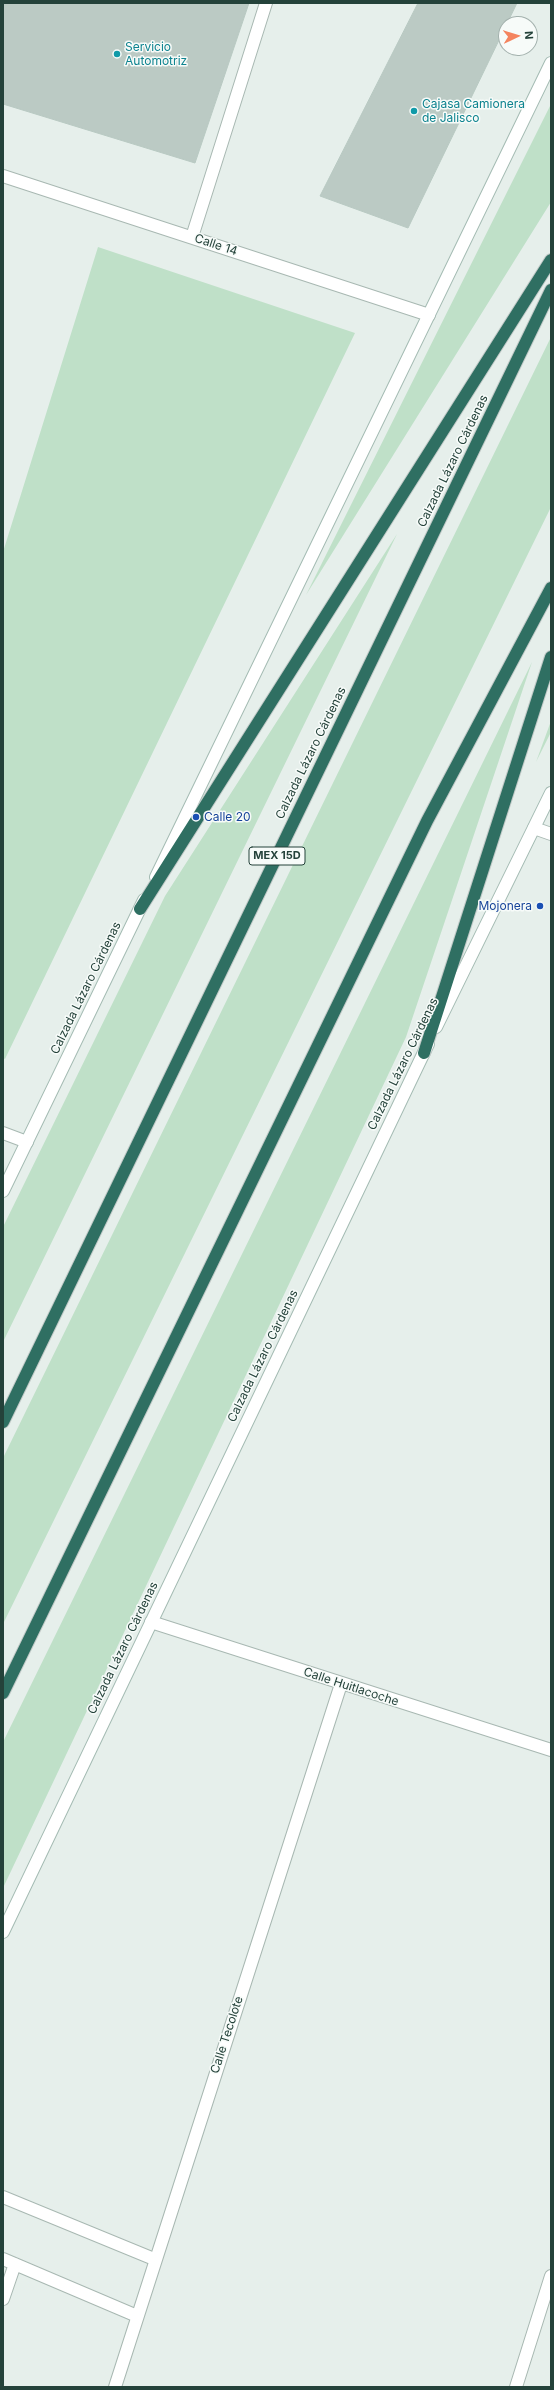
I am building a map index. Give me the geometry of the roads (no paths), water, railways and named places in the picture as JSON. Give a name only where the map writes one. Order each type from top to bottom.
[{"type":"highway","points":[[140,909],[551,260]]},
{"type":"highway","name":"Calzada Lázaro Cárdenas","points":[[3,1422],[551,290]]},
{"type":"highway","points":[[3,1693],[428,821],[551,588]]},
{"type":"highway","points":[[424,1053],[551,657]]},
{"type":"main road","points":[[192,237],[266,3]]},
{"type":"main road","name":"Calzada Lázaro Cárdenas","points":[[3,1191],[551,63]]},
{"type":"main road","name":"Calle 14","points":[[3,176],[429,315]]},
{"type":"main road","name":"Calzada Lázaro Cárdenas","points":[[3,1932],[424,1053],[551,793]]},
{"type":"main road","points":[[534,828],[551,834]]},
{"type":"main road","points":[[3,1133],[27,1142]]},
{"type":"main road","name":"Calle Huitlacoche","points":[[151,1622],[551,1750]]},
{"type":"main road","name":"Calle Tecolote","points":[[115,2387],[154,2259],[341,1684]]},
{"type":"main road","points":[[3,2196],[154,2259]]},
{"type":"main road","points":[[3,2259],[136,2316]]},
{"type":"main road","points":[[3,2298],[15,2264]]},
{"type":"main road","points":[[516,2387],[551,2276]]},
{"type":"place","name":"Servicio Automotriz","points":[[117,54]]},
{"type":"place","name":"Cajasa Camionera de Jalisco","points":[[414,111]]},
{"type":"place","name":"Calle 20","points":[[196,817]]},
{"type":"place","name":"Mojonera","points":[[540,906]]}]
